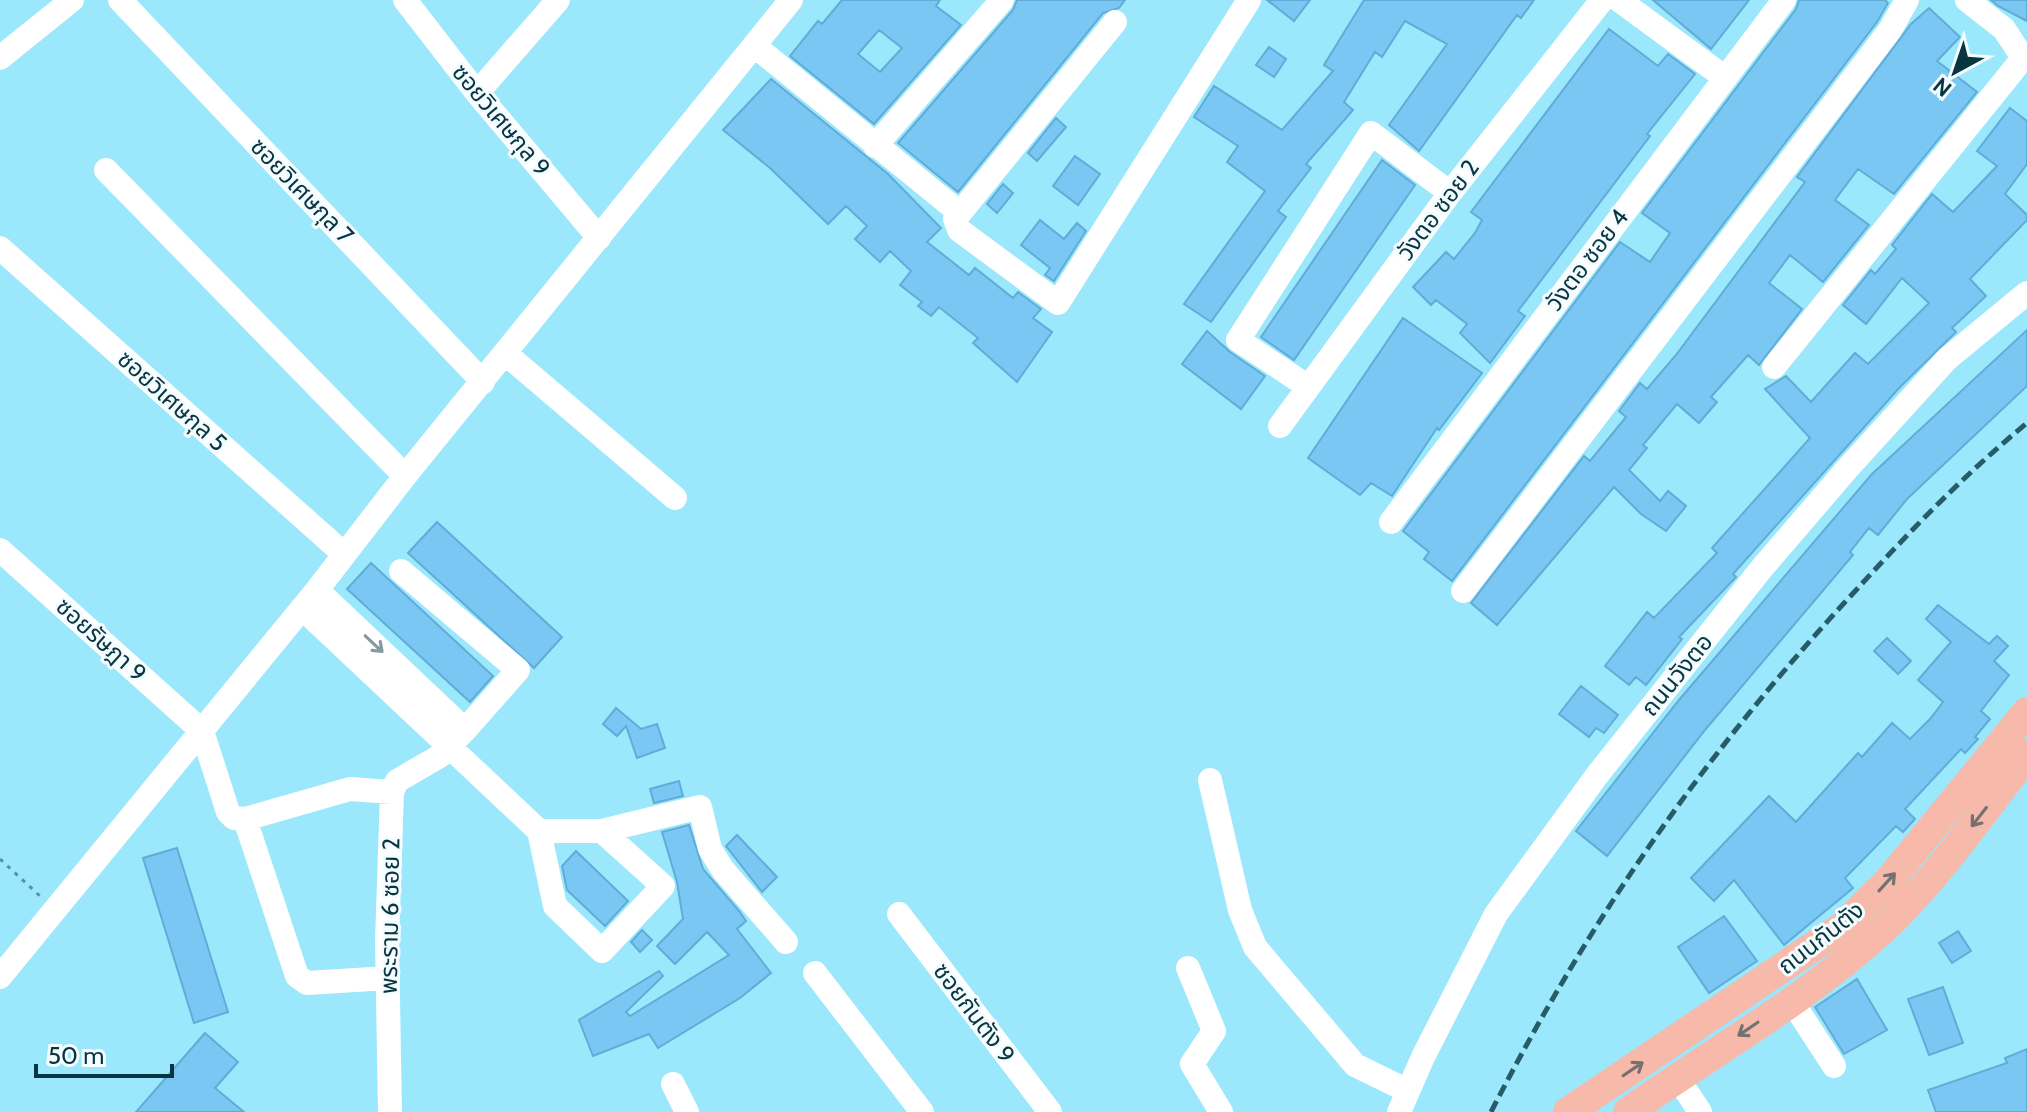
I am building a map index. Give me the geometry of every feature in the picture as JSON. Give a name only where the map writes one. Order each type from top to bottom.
[{"type":"main road","name":"ถนนกันตัง","points":[[1568,1112],[1841,928],[1887,883],[2027,712]]},
{"type":"main road","name":"ถนนกันตัง","points":[[1628,1112],[1791,1000],[1888,923],[1934,875],[2027,755]]},
{"type":"street","points":[[0,58],[72,0]]},
{"type":"street","name":"ซอยวิเศษกุล 7","points":[[120,0],[483,382]]},
{"type":"street","points":[[477,93],[558,0]]},
{"type":"street","points":[[0,977],[310,599],[405,476],[756,47],[791,0]]},
{"type":"street","points":[[875,146],[1002,0]]},
{"type":"street","points":[[1115,22],[955,219],[959,230],[1058,303],[1249,0]]},
{"type":"street","name":"วังตอ ซอย 2","points":[[1280,426],[1450,193],[1602,0]]},
{"type":"street","points":[[1619,0],[1724,77]]},
{"type":"street","name":"วังตอ ซอย 4","points":[[1391,522],[1784,0]]},
{"type":"street","points":[[1463,591],[1890,30],[1907,0]]},
{"type":"street","points":[[1774,367],[2023,58],[2004,29],[1967,0]]},
{"type":"street","name":"ซอยวิเศษกุล 9","points":[[406,1],[477,93],[599,238]]},
{"type":"street","points":[[756,47],[960,213]]},
{"type":"street","points":[[1307,386],[1238,340],[1371,133],[1450,193]]},
{"type":"street","points":[[106,170],[405,476]]},
{"type":"street","name":"ซอยวิเศษกุล 5","points":[[0,248],[344,554]]},
{"type":"street","name":"ถนนวังตอ","points":[[1404,1102],[1496,914],[1598,774],[1762,568],[1847,469],[1947,359],[2027,293]]},
{"type":"street","points":[[506,354],[675,498]]},
{"type":"street","name":"ซอยรัษฎา 9","points":[[0,550],[202,731]]},
{"type":"street","points":[[202,731],[228,812],[234,818],[245,819],[350,789],[392,792],[397,781],[456,739],[518,670],[401,571]]},
{"type":"street","points":[[310,599],[456,739],[539,831],[555,906],[602,951],[663,886],[602,831]]},
{"type":"street","points":[[1210,780],[1240,910],[1255,947],[1355,1065],[1404,1102]]},
{"type":"street","name":"พระราม 6 ซอย 2","points":[[390,1112],[388,978],[392,792]]},
{"type":"street","points":[[539,831],[602,831],[700,807],[710,849],[716,860],[786,942]]},
{"type":"street","points":[[245,819],[297,976],[307,983],[388,978]]},
{"type":"street","name":"ซอยกันตัง 9","points":[[899,914],[1050,1112]]},
{"type":"street","points":[[1188,968],[1214,1031],[1192,1064],[1221,1112]]},
{"type":"street","points":[[815,973],[922,1112]]},
{"type":"street","points":[[1791,1000],[1834,1066]]},
{"type":"street","points":[[1677,1077],[1700,1112]]},
{"type":"street","points":[[673,1084],[687,1112]]},
{"type":"path","points":[[0,859],[56,911]]},
{"type":"building","points":[[842,0],[940,0],[936,6],[961,25],[874,124],[790,56],[818,21],[822,24]],"holes":[[[879,30],[902,48],[880,72],[858,54]]]},
{"type":"building","points":[[1017,0],[1125,0],[1119,8],[1103,13],[958,192],[898,143],[1013,10]]},
{"type":"building","points":[[1267,0],[1310,0],[1294,21]]},
{"type":"building","points":[[1364,0],[1534,0],[1521,18],[1517,15],[1419,151],[1389,125],[1447,44],[1405,21],[1382,57],[1375,52],[1344,102],[1353,110],[1306,164],[1311,168],[1278,211],[1286,217],[1211,322],[1184,304],[1265,191],[1227,162],[1238,146],[1194,117],[1214,86],[1282,130],[1333,71],[1324,65]]},
{"type":"building","points":[[1653,0],[1749,0],[1711,49]]},
{"type":"building","points":[[1799,0],[1885,0],[1888,3],[1877,22],[1452,581],[1424,559],[1429,552],[1403,531],[1620,242],[1650,262],[1670,233],[1642,213],[1796,9]]},
{"type":"building","points":[[1991,0],[2027,0],[2027,21],[1998,6]]},
{"type":"building","points":[[1929,8],[1960,37],[1937,61],[1977,92],[1894,194],[1858,169],[1835,200],[1869,225],[1823,282],[1790,255],[1769,283],[1802,309],[1759,365],[1748,355],[1711,397],[1717,402],[1699,423],[1677,404],[1643,445],[1647,448],[1629,470],[1660,501],[1668,491],[1686,506],[1666,531],[1641,514],[1614,487],[1497,625],[1471,603],[1584,456],[1590,461],[1626,417],[1619,411],[1640,383],[1647,389],[1676,355],[1805,182],[1797,177],[1911,24]]},
{"type":"building","points":[[1609,29],[1658,66],[1668,54],[1695,74],[1647,134],[1650,136],[1518,311],[1525,316],[1490,363],[1460,333],[1467,324],[1436,300],[1431,305],[1413,287],[1446,252],[1454,259],[1475,233],[1482,220],[1471,212]]},
{"type":"building","points":[[1269,47],[1286,59],[1274,77],[1256,65]]},
{"type":"building","points":[[771,79],[888,174],[941,228],[927,242],[969,275],[975,268],[1013,298],[1018,292],[1041,309],[1033,318],[1052,332],[1017,382],[973,343],[978,338],[939,307],[931,316],[918,306],[922,302],[900,285],[911,271],[890,251],[880,262],[855,239],[867,226],[846,206],[828,224],[770,168],[723,130]]},
{"type":"building","points":[[2010,108],[2027,121],[2027,164],[2005,194],[2027,215],[2027,220],[1970,279],[1986,296],[1952,328],[1956,332],[1900,387],[1733,574],[1736,577],[1679,637],[1682,639],[1646,685],[1636,677],[1629,685],[1605,666],[1647,612],[1654,618],[1717,553],[1712,548],[1810,438],[1765,389],[1786,376],[1811,402],[1855,353],[1868,364],[1929,303],[1902,278],[1866,324],[1843,305],[1871,270],[1875,274],[1896,249],[1892,245],[1932,194],[1953,212],[1997,166],[1977,151]]},
{"type":"building","points":[[1056,118],[1066,127],[1037,161],[1028,153]]},
{"type":"building","points":[[1075,156],[1100,174],[1078,205],[1053,186]]},
{"type":"building","points":[[1382,160],[1415,185],[1294,360],[1261,337]]},
{"type":"building","points":[[1003,184],[1013,193],[997,213],[987,204]]},
{"type":"building","points":[[1040,220],[1064,239],[1077,223],[1086,231],[1054,281],[1045,275],[1050,268],[1021,245]]},
{"type":"building","points":[[1403,318],[1482,373],[1439,430],[1437,428],[1392,496],[1371,483],[1360,495],[1308,458]]},
{"type":"building","points":[[2027,330],[2027,386],[1907,499],[1878,535],[1869,528],[1850,552],[1853,555],[1705,730],[1607,856],[1576,831],[1679,700],[1872,474]]},
{"type":"building","points":[[1207,331],[1230,352],[1265,376],[1241,409],[1182,364]]},
{"type":"building","points":[[437,522],[562,637],[534,668],[408,553]]},
{"type":"building","points":[[371,563],[493,676],[470,702],[347,589]]},
{"type":"building","points":[[1938,605],[1989,644],[1997,636],[2008,646],[1994,661],[2009,675],[1981,711],[1990,719],[1965,753],[1961,749],[1905,809],[1915,819],[1903,832],[1896,826],[1845,878],[1853,888],[1784,945],[1734,880],[1714,901],[1691,878],[1769,796],[1796,822],[1858,753],[1862,757],[1892,723],[1910,739],[1930,719],[1943,702],[1918,680],[1951,642],[1926,619]]},
{"type":"building","points":[[1887,638],[1911,661],[1898,674],[1874,651]]},
{"type":"building","points":[[1581,686],[1618,715],[1604,733],[1596,728],[1589,737],[1559,714]]},
{"type":"building","points":[[616,708],[641,729],[657,724],[665,748],[637,758],[626,726],[617,736],[603,724]]},
{"type":"building","points":[[679,781],[683,796],[654,803],[650,789]]},
{"type":"building","points":[[689,825],[703,869],[746,921],[737,929],[771,973],[740,998],[658,1048],[649,1034],[593,1056],[579,1020],[659,971],[663,976],[626,1012],[630,1016],[729,955],[707,932],[675,964],[657,946],[683,919],[677,882],[662,832]]},
{"type":"building","points":[[737,835],[777,877],[762,892],[726,846]]},
{"type":"building","points":[[177,848],[228,1012],[194,1023],[143,858]]},
{"type":"building","points":[[576,851],[628,901],[605,926],[567,890],[562,866]]},
{"type":"building","points":[[1724,916],[1757,961],[1709,993],[1678,947]]},
{"type":"building","points":[[642,930],[652,940],[640,952],[631,942]]},
{"type":"building","points":[[1958,931],[1971,951],[1952,963],[1939,943]]},
{"type":"building","points":[[1857,979],[1887,1030],[1844,1054],[1815,1007]]},
{"type":"building","points":[[1943,987],[1963,1043],[1929,1055],[1908,999]]},
{"type":"building","points":[[205,1033],[238,1062],[215,1088],[244,1112],[136,1112]]},
{"type":"building","points":[[2027,1049],[2027,1112],[1936,1112],[1928,1090],[2007,1063],[2005,1058]]},
{"type":"railway","points":[[1491,1112],[1570,970],[1612,902],[1702,773],[1803,649],[1878,566],[1961,482],[2027,423]]}]
